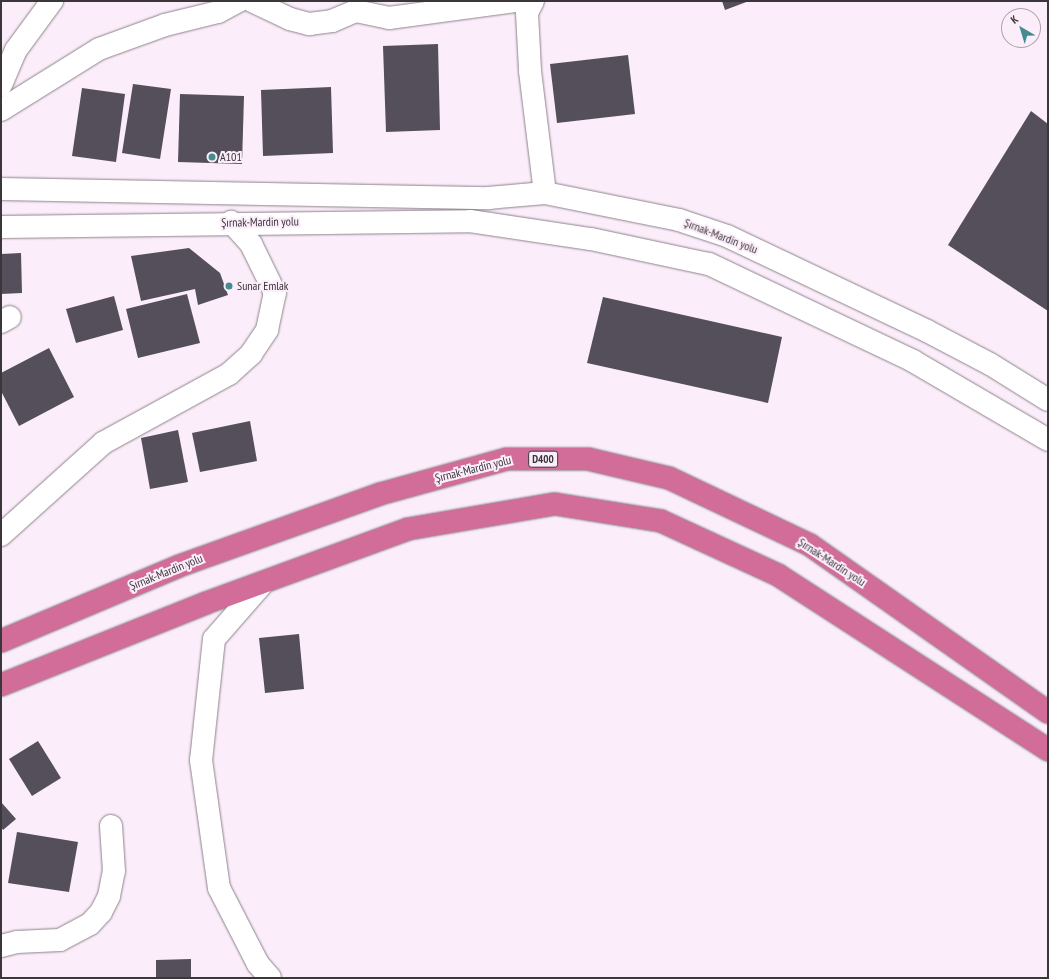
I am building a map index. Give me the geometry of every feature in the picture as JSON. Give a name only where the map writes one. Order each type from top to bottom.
[{"type":"highway","name":"Şırnak-Mardin yolu","points":[[1,641],[179,566],[380,494],[507,459],[588,459],[669,478],[810,545],[1048,712]]},
{"type":"highway","points":[[1,685],[262,583],[408,529],[555,504],[661,521],[778,574],[1048,750]]},
{"type":"street","points":[[1,85],[16,50],[52,1]]},
{"type":"street","points":[[1,110],[99,49],[165,25],[218,12],[239,1]]},
{"type":"street","points":[[252,1],[290,19],[309,24],[332,22],[356,11],[389,18],[516,1]]},
{"type":"street","points":[[533,1],[527,13],[530,63],[545,193]]},
{"type":"street","name":"Şırnak-Mardin yolu","points":[[1,189],[488,198],[545,193],[679,220],[727,236],[927,331],[990,364],[1048,400]]},
{"type":"street","name":"Şırnak-Mardin yolu","points":[[1,227],[231,222],[470,221],[591,239],[708,264],[913,361],[1048,440]]},
{"type":"street","points":[[1,535],[103,443],[229,374],[251,354],[267,330],[275,293],[251,244],[231,222]]},
{"type":"street","points":[[262,583],[214,639],[201,760],[219,888],[258,964],[270,978]]},
{"type":"street","points":[[1,946],[17,942],[60,940],[90,924],[101,912],[109,896],[114,871],[111,826]]},
{"type":"building","points":[[722,1],[749,1],[725,10]]},
{"type":"building","points":[[438,44],[440,130],[386,132],[383,46]]},
{"type":"building","points":[[628,55],[635,114],[557,123],[550,64]]},
{"type":"building","points":[[133,84],[171,89],[160,159],[122,153]]},
{"type":"building","points":[[331,87],[333,153],[263,156],[261,90]]},
{"type":"building","points":[[82,88],[125,94],[116,162],[72,156]]},
{"type":"building","points":[[180,94],[244,96],[242,164],[178,162]]},
{"type":"building","points":[[1031,111],[1048,124],[1048,311],[948,245]]},
{"type":"building","points":[[189,248],[220,273],[228,295],[198,305],[195,289],[141,301],[131,256]]},
{"type":"building","points":[[21,253],[22,293],[1,294],[1,254]]},
{"type":"building","points":[[187,294],[200,343],[138,358],[126,309]]},
{"type":"building","points":[[114,296],[123,330],[76,343],[66,309]]},
{"type":"building","points":[[603,297],[782,337],[768,403],[587,363]]},
{"type":"building","points":[[49,348],[74,397],[19,426],[1,391],[1,373]]},
{"type":"building","points":[[250,421],[257,461],[200,472],[192,433]]},
{"type":"building","points":[[178,430],[188,482],[150,489],[141,438]]},
{"type":"building","points":[[299,634],[304,689],[265,693],[259,638]]},
{"type":"building","points":[[38,741],[61,778],[32,796],[9,759]]},
{"type":"building","points":[[1,802],[16,819],[3,830],[1,827]]},
{"type":"building","points":[[17,832],[78,842],[69,892],[8,883]]},
{"type":"building","points":[[191,959],[191,978],[156,978],[156,960]]},
{"type":"place","name":"A101","points":[[212,157]]},
{"type":"place","name":"Sunar Emlak","points":[[229,286]]}]
